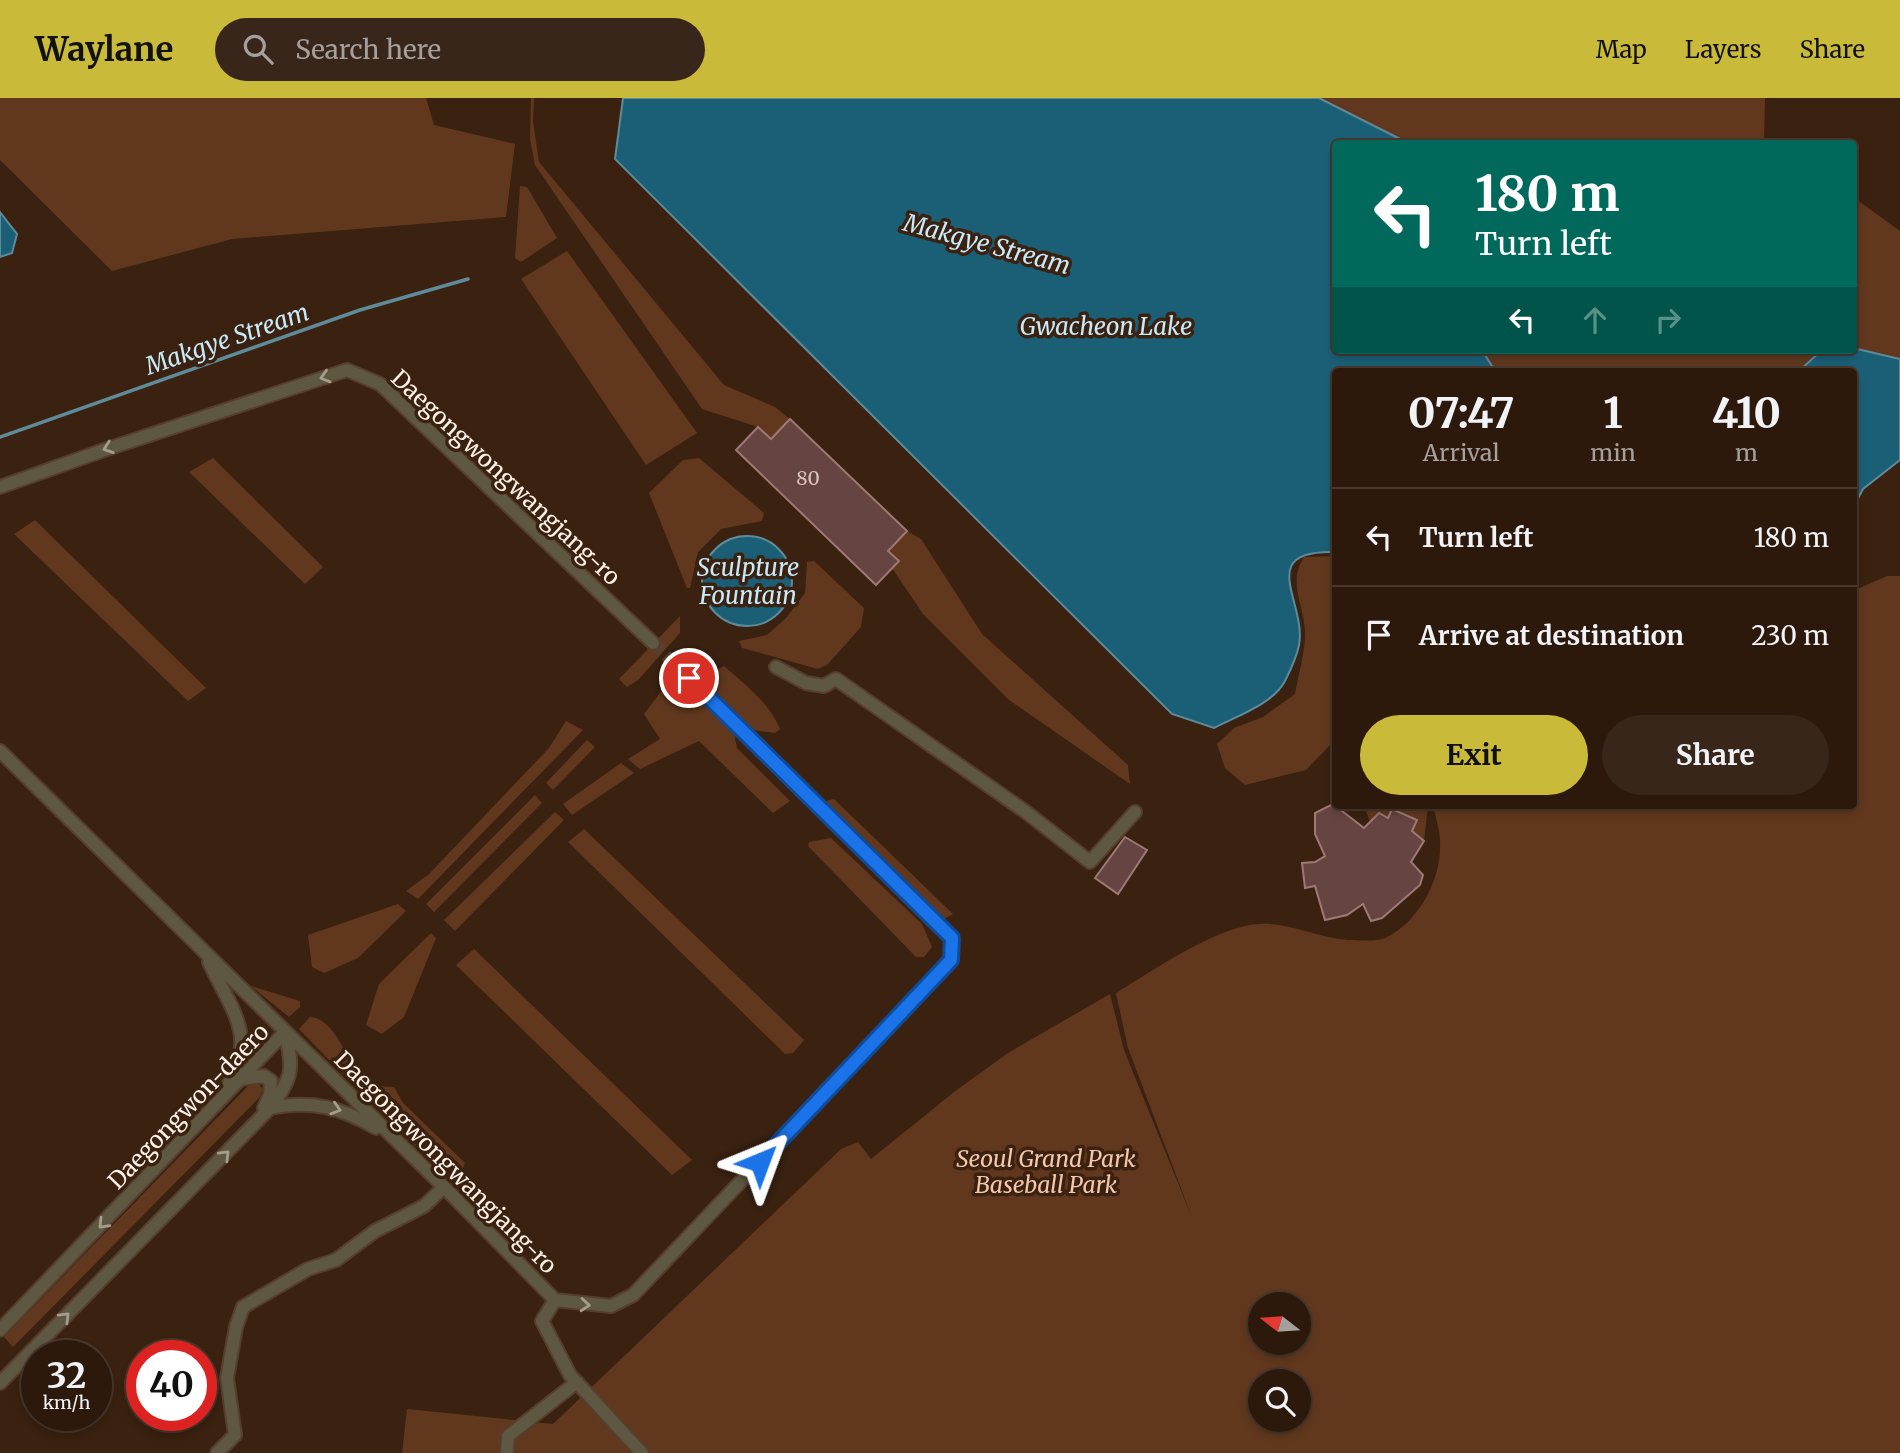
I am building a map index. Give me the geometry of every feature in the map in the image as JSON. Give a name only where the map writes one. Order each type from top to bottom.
[{"type":"street","name":"Daegongwongwangjang-ro","points":[[0,487],[346,370],[380,384],[653,643]]},
{"type":"street","points":[[776,667],[806,684],[824,686],[835,679],[1026,812],[1090,862],[1135,812]]},
{"type":"street","name":"Daegongwongwangjang-ro","points":[[0,751],[444,1187],[555,1300],[611,1306],[633,1295],[951,960],[952,938],[689,678]]},
{"type":"street","points":[[206,955],[239,1021],[243,1046],[234,1075],[214,1108]]},
{"type":"street","name":"Daegongwon-daero","points":[[0,1330],[285,1032]]},
{"type":"street","name":"Daegongwon-daero","points":[[0,1383],[270,1108],[287,1086],[293,1065],[285,1032]]},
{"type":"street","points":[[238,1079],[264,1076],[271,1081],[270,1095],[256,1124]]},
{"type":"street","points":[[270,1108],[305,1103],[323,1105],[347,1112],[396,1140]]},
{"type":"street","points":[[216,1453],[235,1435],[227,1378],[236,1327],[243,1307],[308,1269],[336,1260],[375,1231],[424,1206],[444,1187]]},
{"type":"street","points":[[555,1300],[542,1321],[577,1382],[642,1453]]},
{"type":"street","points":[[507,1453],[508,1436],[577,1382]]},
{"type":"green space","points":[[0,98],[426,98],[434,125],[515,144],[506,217],[232,239],[112,271],[0,160]]},
{"type":"green space","points":[[531,98],[534,98],[533,121],[539,162],[724,385],[775,407],[790,419],[771,439],[758,427],[702,409],[535,165],[530,139]]},
{"type":"green space","points":[[1319,98],[1765,98],[1764,140],[1402,140]]},
{"type":"green space","points":[[520,186],[527,187],[557,238],[521,262],[515,258]]},
{"type":"green space","points":[[1857,200],[1900,231],[1900,359],[1857,349]]},
{"type":"green space","points":[[567,251],[697,433],[646,465],[521,279]]},
{"type":"green space","points":[[1484,354],[1818,354],[1802,368],[1493,368]]},
{"type":"green space","points":[[213,458],[323,567],[305,584],[189,472]]},
{"type":"green space","points":[[699,458],[764,513],[762,521],[721,529],[698,552],[690,588],[687,588],[649,493],[683,460]]},
{"type":"green space","points":[[35,520],[206,688],[188,701],[14,534]]},
{"type":"green space","points":[[907,531],[921,539],[982,634],[1128,765],[1130,784],[1009,700],[923,614],[892,568],[898,561],[888,551]]},
{"type":"green space","points":[[1332,556],[1332,743],[1306,770],[1245,785],[1225,768],[1217,744],[1234,728],[1263,717],[1295,694],[1305,638],[1297,587],[1299,567],[1304,557]]},
{"type":"green space","points":[[814,561],[864,608],[861,627],[827,665],[818,669],[742,648],[739,641],[767,635],[786,618],[805,593],[807,562]]},
{"type":"green space","name":"Seoul Grand Park Baseball Park","points":[[1887,576],[1900,576],[1900,1453],[402,1453],[407,1409],[553,1424],[841,1149],[858,1142],[871,1159],[954,1092],[1008,1053],[1110,994],[1124,1050],[1193,1220],[1128,1048],[1116,993],[1185,951],[1242,927],[1270,924],[1337,939],[1385,938],[1408,921],[1426,898],[1440,855],[1440,837],[1434,809],[1857,809],[1857,589]]},
{"type":"green space","points":[[680,616],[680,633],[638,680],[627,687],[619,679]]},
{"type":"green space","points":[[696,649],[707,659],[680,687],[685,687],[734,733],[737,748],[790,801],[773,813],[699,741],[640,769],[628,759],[660,739],[644,714],[662,690],[662,685]]},
{"type":"green space","points":[[710,661],[718,669],[724,666],[756,694],[770,710],[780,729],[775,733],[754,730],[698,678]]},
{"type":"green space","points":[[566,721],[583,730],[418,899],[406,891],[429,874],[549,748]]},
{"type":"green space","points":[[587,740],[595,747],[553,790],[546,783]]},
{"type":"green space","points":[[621,763],[634,773],[572,815],[563,804]]},
{"type":"green space","points":[[535,795],[542,803],[434,912],[426,904]]},
{"type":"green space","points":[[834,799],[953,914],[944,919],[822,802]]},
{"type":"green space","points":[[1365,809],[1393,809],[1388,818],[1379,813],[1370,822]]},
{"type":"green space","points":[[1393,809],[1428,809],[1424,841],[1412,831],[1416,820]]},
{"type":"green space","points":[[555,812],[564,820],[455,931],[444,920]]},
{"type":"green space","points":[[584,829],[804,1040],[793,1053],[785,1054],[568,842]]},
{"type":"green space","points":[[831,838],[922,924],[932,947],[924,957],[916,957],[808,846],[809,842]]},
{"type":"green space","points":[[398,904],[406,911],[358,958],[324,973],[312,967],[308,935]]},
{"type":"green space","points":[[431,933],[436,938],[404,1017],[382,1034],[366,1025],[379,984]]},
{"type":"green space","points":[[474,949],[692,1160],[672,1175],[456,965]]},
{"type":"green space","points":[[251,986],[300,1001],[300,1007],[289,1017]]},
{"type":"green space","points":[[310,1017],[320,1020],[337,1037],[351,1062],[365,1097],[299,1029]]},
{"type":"green space","points":[[258,1083],[263,1089],[260,1097],[13,1347],[4,1337],[250,1084]]},
{"type":"green space","points":[[375,1086],[394,1087],[403,1103],[465,1163],[459,1178],[451,1183],[381,1111]]},
{"type":"water","name":"Gwacheon Lake","points":[[623,98],[1319,98],[1402,140],[1332,140],[1332,354],[1484,354],[1493,368],[1332,368],[1332,552],[1311,554],[1296,560],[1290,569],[1290,582],[1300,629],[1297,654],[1285,681],[1272,696],[1254,709],[1214,728],[1172,714],[615,159]]},
{"type":"water","points":[[0,212],[17,234],[12,253],[0,257]]},
{"type":"water","points":[[1857,349],[1900,359],[1900,460],[1863,489],[1857,500],[1857,368],[1802,368],[1818,354],[1857,354]]},
{"type":"water","name":"Sculpture Fountain","points":[[747,536],[764,539],[779,549],[789,564],[792,581],[789,598],[779,613],[764,623],[747,626],[730,623],[715,613],[705,598],[702,581],[705,564],[715,549],[730,539]]},
{"type":"building","points":[[790,419],[907,531],[888,551],[899,561],[876,585],[736,450],[758,427],[771,439]]},
{"type":"building","points":[[1332,804],[1332,809],[1339,809],[1364,828],[1379,813],[1388,818],[1392,809],[1417,820],[1412,831],[1424,841],[1411,862],[1423,875],[1420,885],[1382,918],[1371,921],[1363,904],[1347,915],[1325,920],[1315,886],[1305,888],[1302,863],[1315,862],[1325,856],[1315,834],[1315,813]]},
{"type":"building","points":[[1125,837],[1147,850],[1118,894],[1095,878]]},
{"type":"waterway","name":"Makgye Stream","points":[[0,437],[360,310],[468,279]]},
{"type":"tunnel","points":[[653,643],[689,678]]},
{"type":"route","points":[[689,678],[952,938],[951,960],[760,1162]]}]
